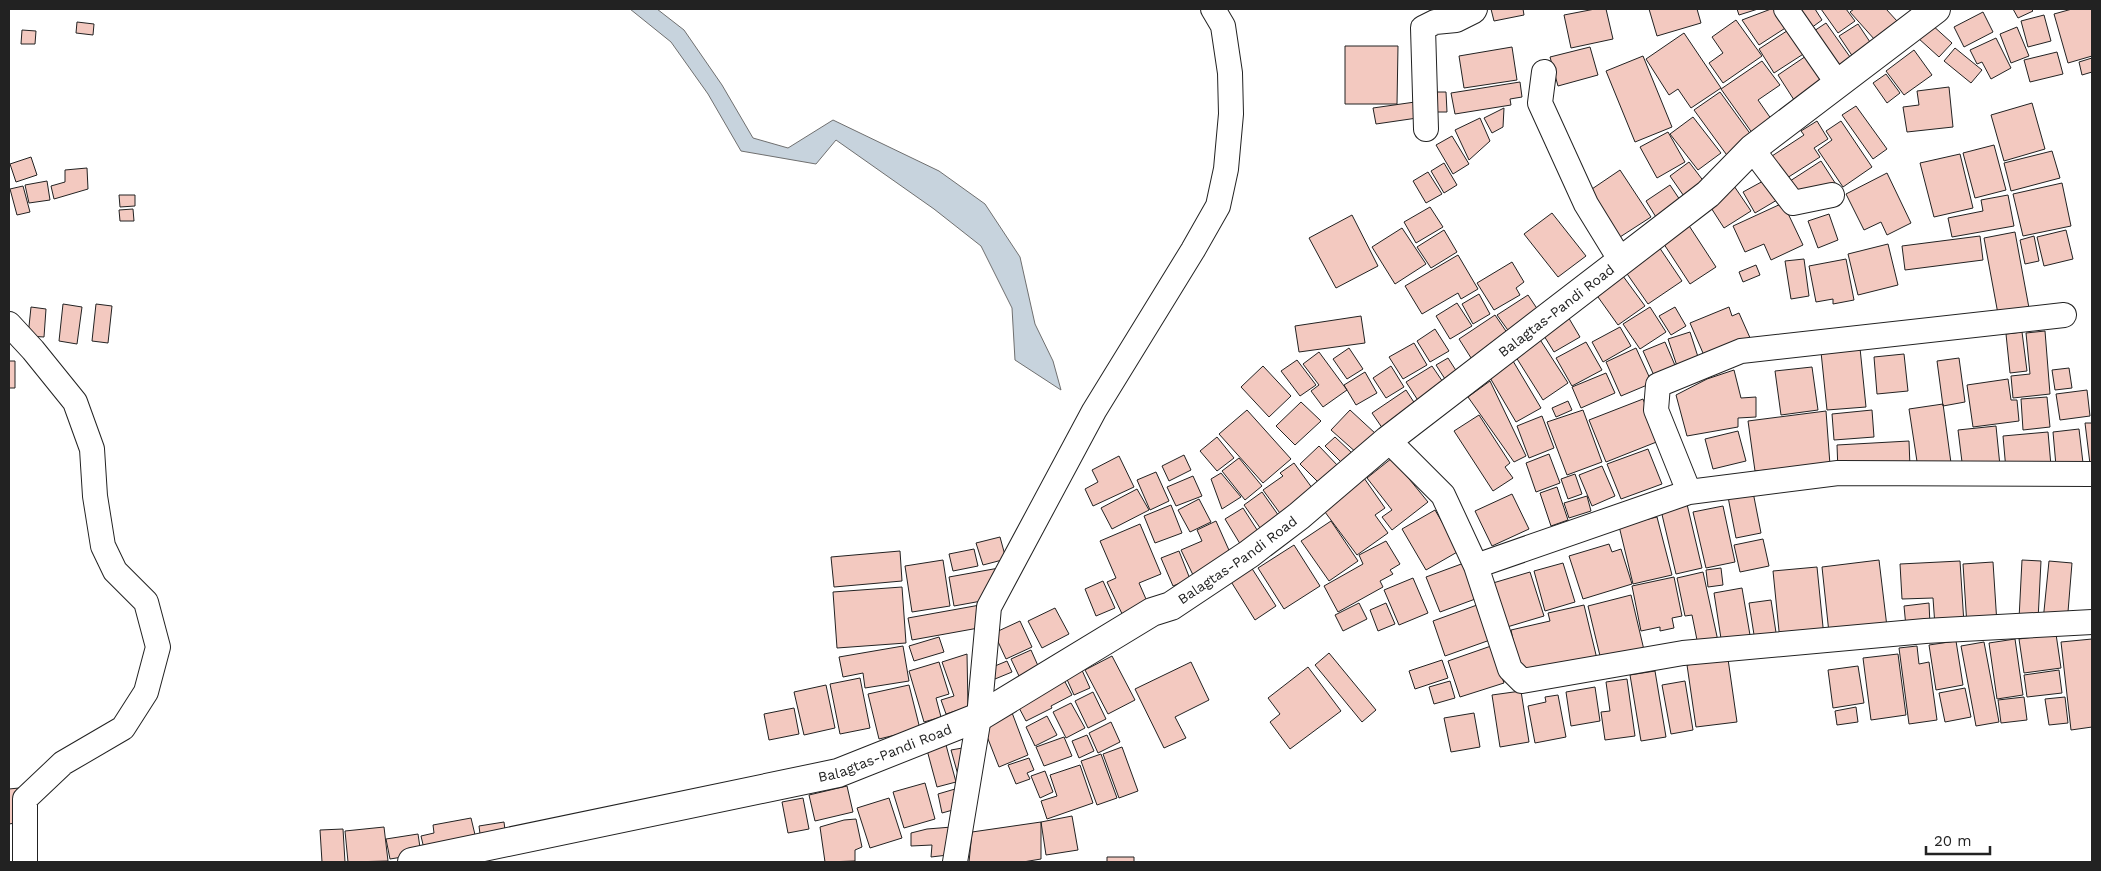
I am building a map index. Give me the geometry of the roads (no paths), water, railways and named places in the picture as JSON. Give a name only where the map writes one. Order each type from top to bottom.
[{"type":"main road","name":"Balagtas-Pandi Road","points":[[412,862],[453,858],[838,772],[980,717],[1152,612],[1171,606],[1249,554],[1299,516],[1388,440],[1708,194],[1752,149],[1936,9]]},
{"type":"street","points":[[955,862],[980,717],[989,607],[1094,411],[1194,250],[1218,206],[1226,169],[1232,114],[1230,73],[1223,26],[1214,9]]},
{"type":"street","points":[[1426,129],[1423,28],[1435,22],[1456,20],[1475,9]]},
{"type":"street","points":[[1786,9],[1838,84]]},
{"type":"street","points":[[1544,72],[1540,103],[1586,204],[1621,261]]},
{"type":"street","points":[[1752,149],[1792,203],[1832,195]]},
{"type":"street","points":[[1689,492],[1656,410],[1658,385],[1741,351],[2064,315]]},
{"type":"street","points":[[9,324],[33,350],[75,402],[92,449],[95,496],[103,546],[115,571],[146,602],[158,647],[146,692],[123,728],[63,763],[25,799],[25,862]]},
{"type":"street","points":[[1388,440],[1444,495],[1476,566],[1510,669],[1522,682],[1683,653],[1926,630],[2092,622]]},
{"type":"street","points":[[1476,566],[1689,492],[1838,474],[2092,474]]}]
